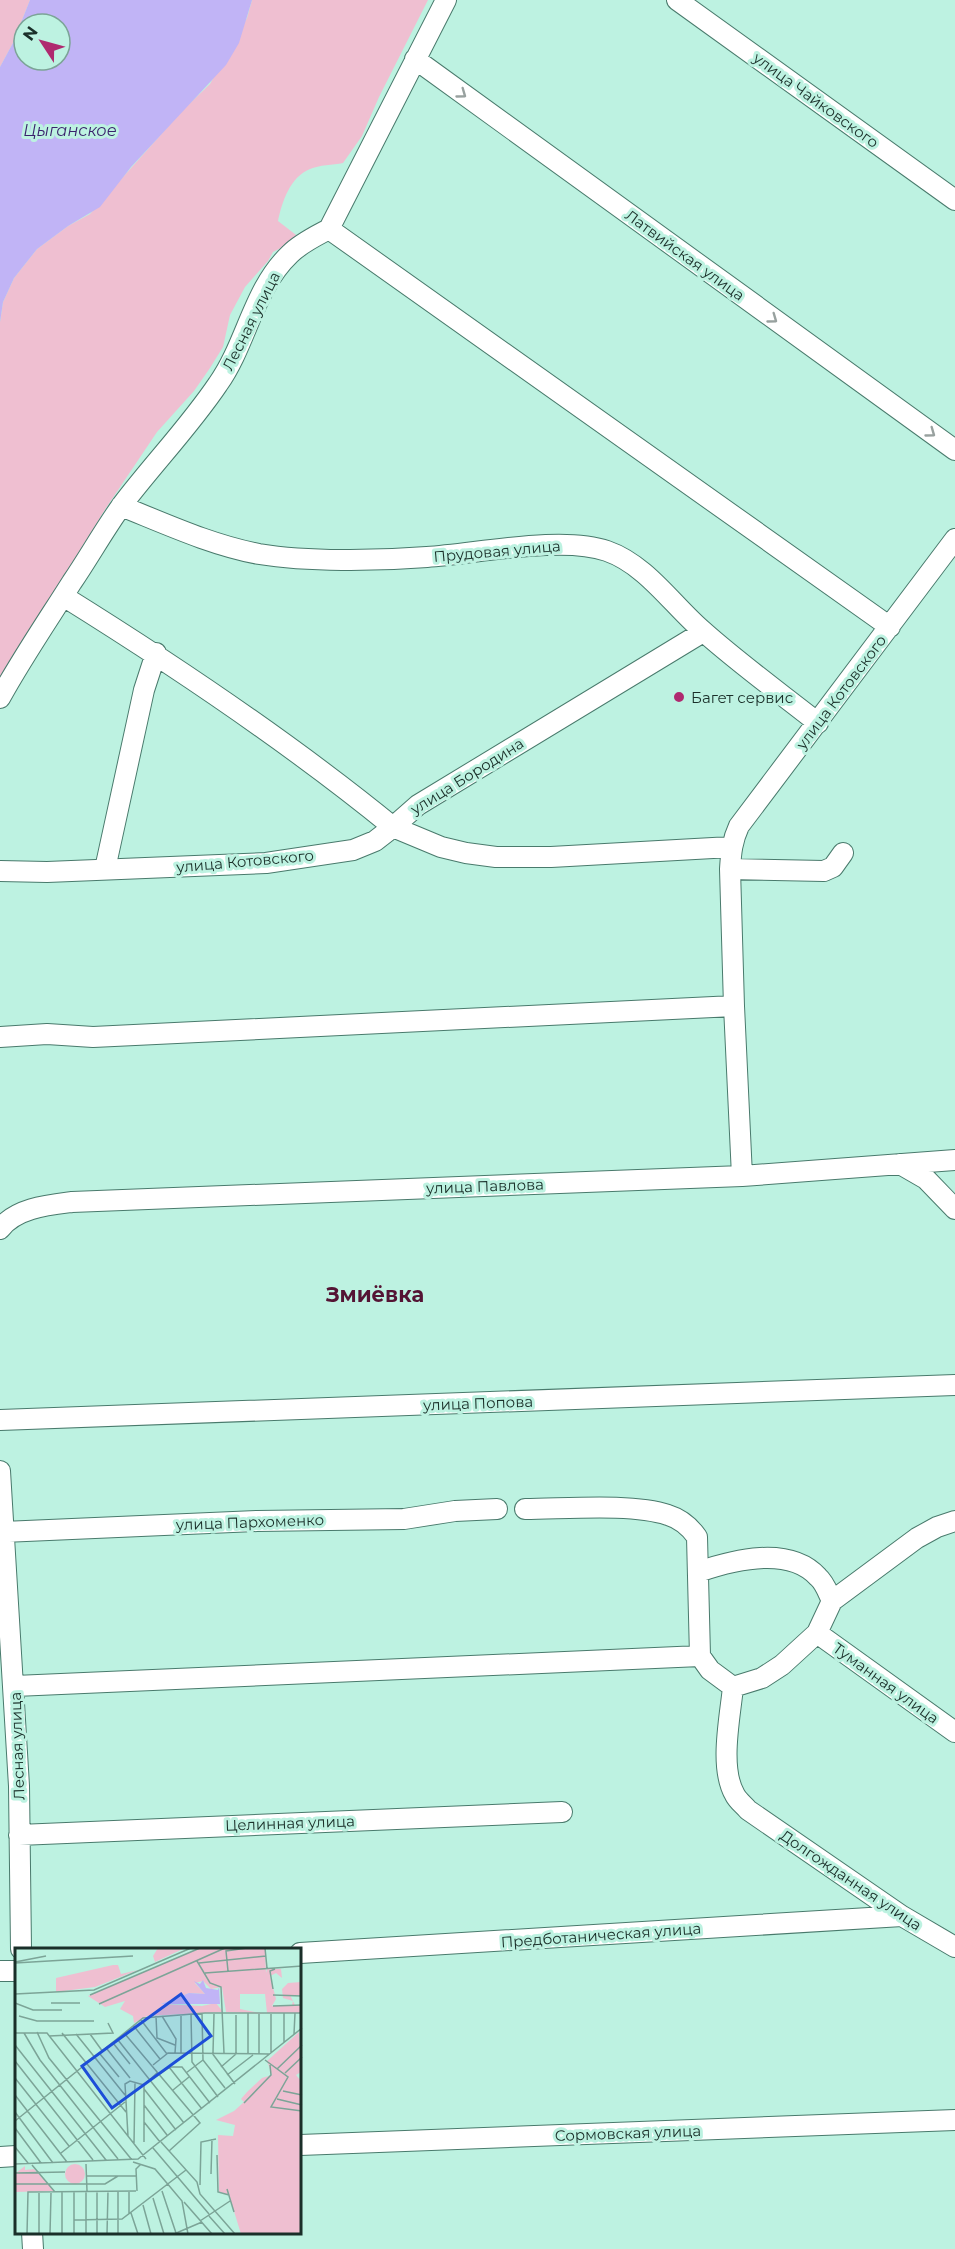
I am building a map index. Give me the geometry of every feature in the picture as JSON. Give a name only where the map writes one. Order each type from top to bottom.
[{"type":"street","points":[[446,0],[329,229],[890,627]]},
{"type":"street","name":"улица Чайковского","points":[[677,0],[955,200]]},
{"type":"street","name":"Латвийская улица","points":[[415,59],[955,450]]},
{"type":"street","name":"Лесная улица","points":[[0,698],[121,506],[195,417],[220,382],[241,345],[264,288],[276,270],[306,241],[329,229]]},
{"type":"street","name":"Прудовая улица","points":[[121,506],[185,532],[229,546],[285,557],[402,558],[533,547],[591,546],[626,561],[649,579],[704,632],[818,723]]},
{"type":"street","name":"улица Котовского","points":[[742,1176],[734,1006],[731,847],[739,826],[955,539]]},
{"type":"street","points":[[63,596],[156,654],[345,788],[393,827],[441,847],[466,854],[496,857],[551,857],[731,847]]},
{"type":"street","name":"улица Бородина","points":[[393,827],[418,805],[704,632]]},
{"type":"street","points":[[105,868],[144,690],[156,654]]},
{"type":"street","name":"улица Котовского","points":[[0,871],[47,872],[266,862],[353,850],[375,841],[393,827]]},
{"type":"street","points":[[730,869],[824,871],[833,867],[843,853]]},
{"type":"street","points":[[0,1037],[47,1034],[93,1037],[734,1006]]},
{"type":"street","name":"улица Павлова","points":[[0,1229],[17,1215],[44,1205],[72,1202],[742,1176],[955,1160]]},
{"type":"street","points":[[900,1164],[926,1179],[955,1209]]},
{"type":"street","name":"улица Попова","points":[[0,1420],[955,1385]]},
{"type":"street","name":"Лесная улица","points":[[0,1471],[3,1592],[15,1686],[10,1786],[19,1835],[21,1948]]},
{"type":"street","name":"улица Пархоменко","points":[[3,1532],[257,1521],[404,1519],[455,1511],[496,1509]]},
{"type":"street","points":[[525,1509],[644,1511],[668,1515],[684,1523],[697,1537],[700,1656],[710,1670],[733,1687],[762,1678],[782,1665],[817,1633],[832,1601],[917,1538],[937,1527],[955,1521]]},
{"type":"street","points":[[698,1572],[720,1564],[755,1559],[777,1558],[796,1562],[810,1569],[820,1578],[832,1601]]},
{"type":"street","name":"Туманная улица","points":[[817,1633],[955,1732]]},
{"type":"street","points":[[15,1686],[700,1656]]},
{"type":"street","name":"Долгожданная улица","points":[[733,1687],[727,1757],[728,1776],[735,1795],[748,1810],[902,1916],[955,1947]]},
{"type":"street","name":"Целинная улица","points":[[19,1835],[562,1812]]},
{"type":"street","name":"Предботаническая улица","points":[[302,1953],[902,1916]]},
{"type":"street","name":"Сормовская улица","points":[[302,2145],[955,2120]]},
{"type":"street","points":[[0,2157],[15,2156]]},
{"type":"street","points":[[32,2234],[33,2249]]},
{"type":"shaded area","points":[[0,0],[30,0],[25,12],[12,12],[12,45],[0,67]]},
{"type":"shaded area","points":[[252,0],[428,0],[362,136],[343,163],[310,169],[297,178],[288,191],[278,221],[300,238],[273,252],[245,287],[230,315],[223,347],[210,368],[194,391],[157,432],[106,508],[0,680],[0,322],[3,302],[14,278],[37,249],[68,226],[90,214],[182,111],[210,84],[247,18]]},
{"type":"water","name":"Цыганское","points":[[30,0],[252,0],[239,43],[226,65],[131,167],[100,207],[68,226],[37,249],[14,278],[3,302],[0,322],[0,67],[12,45],[12,72],[72,72],[72,12],[25,12]]},
{"type":"place","name":"Багет сервис","points":[[679,697]]},
{"type":"district","name":"Змиёвка","points":[[375,1294]]}]
